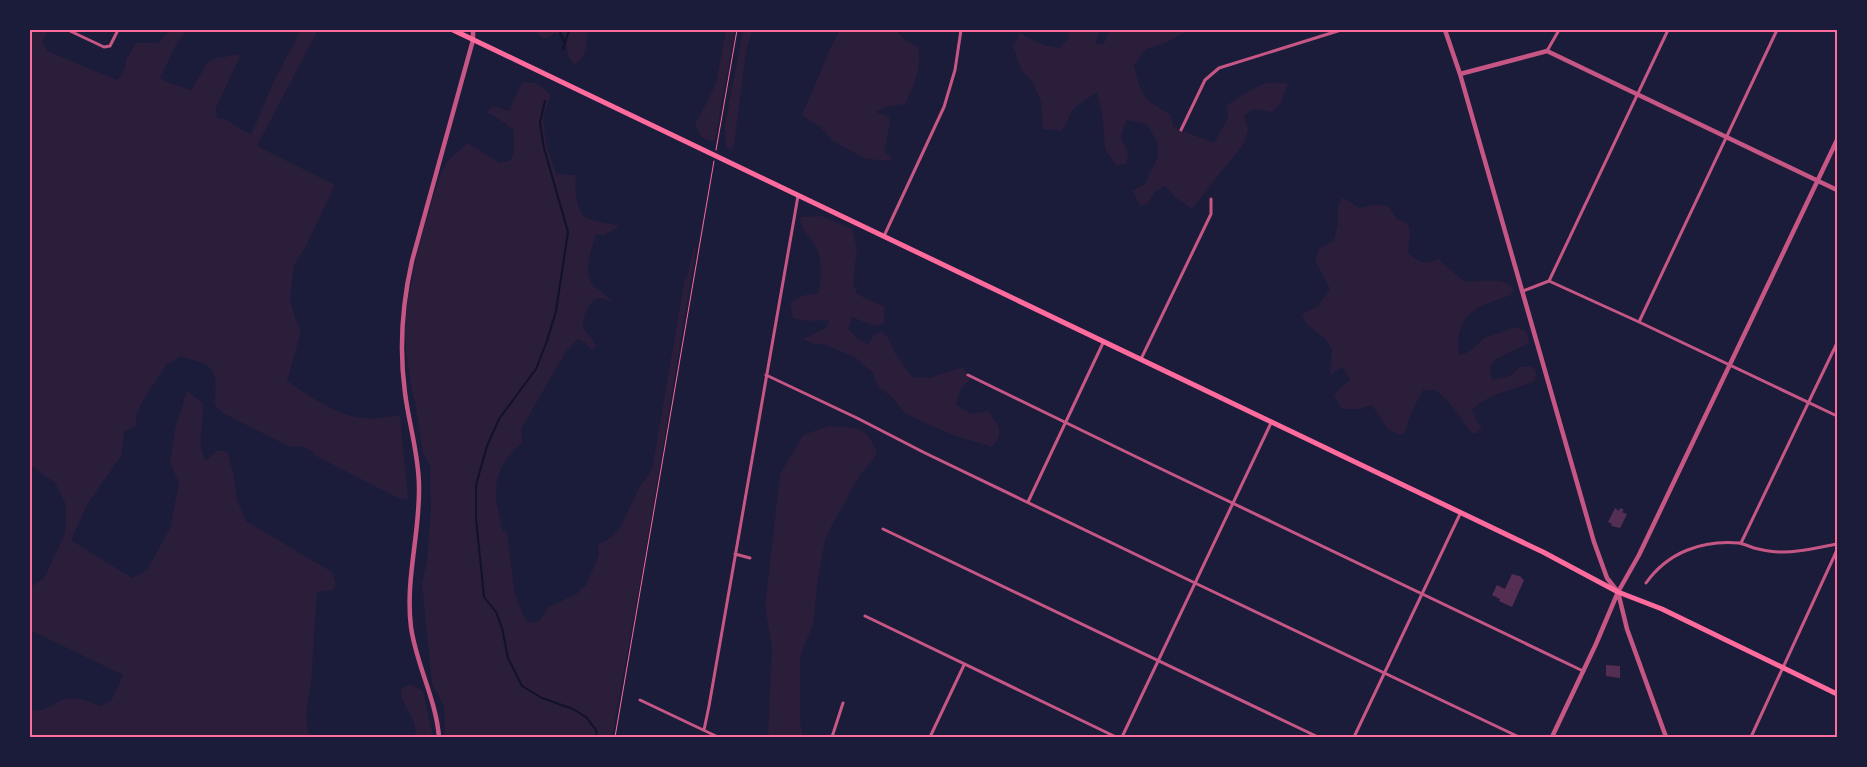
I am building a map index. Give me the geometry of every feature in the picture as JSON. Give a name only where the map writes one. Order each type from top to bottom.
[{"type":"main road","points":[[453,30],[1578,569],[1618,592],[1662,609],[1837,694]]},
{"type":"street","points":[[68,30],[104,47],[110,46],[118,30]]},
{"type":"street","points":[[438,737],[433,705],[416,649],[410,617],[410,592],[419,488],[417,457],[405,394],[402,335],[405,294],[413,256],[473,40],[473,30]]},
{"type":"street","points":[[884,236],[944,107],[955,70],[961,30]]},
{"type":"street","points":[[1181,130],[1205,80],[1219,68],[1341,30]]},
{"type":"street","points":[[1446,30],[1594,542],[1607,578],[1618,592],[1627,630],[1666,737]]},
{"type":"street","points":[[1547,51],[1559,30]]},
{"type":"street","points":[[1523,291],[1549,281],[1668,30]]},
{"type":"street","points":[[1639,322],[1777,30]]},
{"type":"street","points":[[1460,74],[1547,51],[1837,190]]},
{"type":"street","points":[[1552,737],[1584,671],[1618,592],[1639,555],[1837,140]]},
{"type":"street","points":[[704,730],[798,196]]},
{"type":"street","points":[[1141,360],[1210,214],[1211,199]]},
{"type":"street","points":[[1549,281],[1837,416]]},
{"type":"street","points":[[1028,502],[1103,342]]},
{"type":"street","points":[[1741,543],[1837,343]]},
{"type":"street","points":[[766,375],[840,409],[925,453],[1195,583],[1519,737]]},
{"type":"street","points":[[968,375],[1584,671]]},
{"type":"street","points":[[1122,737],[1271,423]]},
{"type":"street","points":[[1354,737],[1460,514]]},
{"type":"street","points":[[883,529],[1318,737]]},
{"type":"street","points":[[1646,583],[1668,561],[1688,549],[1708,544],[1741,543],[1755,548],[1781,552],[1837,544]]},
{"type":"street","points":[[1751,737],[1837,550]]},
{"type":"street","points":[[735,554],[750,558]]},
{"type":"street","points":[[865,616],[1116,737]]},
{"type":"street","points":[[930,737],[964,665]]},
{"type":"street","points":[[640,700],[718,737]]},
{"type":"street","points":[[832,737],[843,703]]},
{"type":"path","points":[[615,737],[738,30]]},
{"type":"shaded area","points":[[30,30],[51,30],[42,42],[47,51],[117,80],[123,73],[127,58],[136,43],[158,43],[170,30],[187,30],[176,45],[160,78],[191,90],[208,62],[217,58],[241,54],[216,108],[217,118],[227,120],[251,135],[274,81],[301,30],[318,30],[257,146],[335,185],[306,246],[294,265],[290,299],[301,332],[287,381],[314,399],[344,413],[370,418],[400,415],[408,500],[396,497],[316,456],[304,447],[290,447],[221,412],[214,404],[216,384],[213,372],[204,364],[181,356],[166,365],[137,412],[136,426],[124,432],[122,454],[87,505],[71,540],[132,578],[147,570],[170,528],[179,483],[170,463],[175,428],[187,391],[203,403],[201,447],[203,454],[206,460],[217,451],[227,451],[234,475],[237,500],[246,521],[332,572],[336,583],[333,590],[317,592],[311,685],[307,712],[307,726],[311,737],[30,737],[30,710],[42,710],[71,698],[83,699],[101,706],[111,701],[123,675],[30,630],[30,587],[44,578],[64,536],[66,505],[55,483],[30,465]]},
{"type":"shaded area","points":[[534,30],[588,30],[582,58],[574,65],[568,56],[565,34],[555,33],[548,38],[542,38]]},
{"type":"shaded area","points":[[726,30],[735,30],[715,140],[711,141],[704,139],[695,124],[716,83]]},
{"type":"shaded area","points":[[743,30],[752,30],[746,52],[734,145],[731,149],[726,148],[725,125]]},
{"type":"shaded area","points":[[840,30],[897,30],[919,49],[919,64],[916,77],[905,104],[885,107],[876,112],[889,117],[890,125],[885,153],[891,156],[891,161],[866,159],[833,141],[820,127],[802,115]]},
{"type":"shaded area","points":[[1068,30],[1100,30],[1095,43],[1103,45],[1110,30],[1192,30],[1166,43],[1146,49],[1134,65],[1139,84],[1145,96],[1154,105],[1171,115],[1173,127],[1214,143],[1228,118],[1226,106],[1248,91],[1263,84],[1279,82],[1288,84],[1281,103],[1272,112],[1254,109],[1244,116],[1248,129],[1245,142],[1192,209],[1176,198],[1165,186],[1155,192],[1148,203],[1141,206],[1132,191],[1145,184],[1158,156],[1157,142],[1147,124],[1126,120],[1121,138],[1128,152],[1127,163],[1116,166],[1105,149],[1102,113],[1097,92],[1074,108],[1062,131],[1043,129],[1041,101],[1032,82],[1021,69],[1013,47],[1020,33],[1043,45],[1059,48],[1069,38]]},
{"type":"shaded area","points":[[522,82],[536,83],[551,95],[543,116],[546,144],[556,174],[576,175],[576,199],[580,211],[589,219],[620,226],[604,235],[596,234],[590,254],[588,269],[591,282],[613,302],[596,299],[590,304],[585,314],[583,326],[597,346],[592,350],[578,339],[567,350],[521,429],[522,443],[506,460],[497,482],[497,503],[502,530],[507,533],[515,594],[526,621],[533,623],[540,620],[548,607],[575,595],[586,585],[599,555],[598,544],[606,541],[618,530],[637,492],[652,469],[685,278],[687,278],[694,245],[696,249],[645,555],[612,737],[445,737],[444,706],[432,684],[422,583],[427,561],[431,508],[430,465],[423,454],[406,350],[405,327],[408,300],[417,252],[439,178],[447,161],[468,143],[500,163],[511,160],[514,152],[514,130],[487,112],[493,106],[509,111]]},
{"type":"shaded area","points":[[1342,197],[1360,208],[1374,205],[1388,206],[1398,220],[1408,223],[1410,231],[1408,253],[1419,261],[1425,263],[1438,259],[1465,282],[1498,281],[1504,282],[1514,289],[1511,295],[1480,307],[1467,317],[1460,330],[1459,356],[1470,351],[1484,338],[1516,327],[1527,332],[1529,343],[1496,359],[1490,367],[1492,380],[1510,376],[1520,367],[1532,366],[1536,372],[1535,381],[1494,395],[1472,409],[1482,427],[1477,433],[1472,433],[1448,401],[1435,390],[1423,390],[1413,409],[1404,434],[1399,435],[1388,429],[1372,405],[1359,409],[1342,409],[1334,396],[1350,380],[1342,367],[1330,375],[1332,349],[1323,337],[1306,324],[1302,314],[1318,306],[1330,289],[1315,261],[1319,249],[1334,240],[1338,223],[1338,207]]},
{"type":"shaded area","points":[[821,216],[852,229],[857,248],[853,283],[857,294],[885,307],[884,323],[874,326],[852,317],[848,329],[858,339],[868,344],[873,336],[882,331],[888,337],[895,353],[912,377],[929,378],[963,367],[970,380],[960,389],[956,405],[971,414],[988,411],[999,429],[998,437],[992,447],[953,435],[918,420],[902,410],[893,398],[877,386],[873,373],[856,358],[824,344],[814,344],[803,339],[826,328],[829,321],[793,318],[790,303],[801,296],[819,293],[821,275],[818,251],[804,230],[800,217]]},
{"type":"shaded area","points":[[829,426],[860,430],[869,438],[877,454],[860,475],[825,540],[813,624],[800,657],[800,722],[803,737],[768,737],[772,647],[765,607],[780,474],[803,435]]},
{"type":"shaded area","points":[[410,684],[423,691],[433,737],[415,737],[414,723],[401,695],[401,689]]},
{"type":"building","points":[[1615,508],[1619,511],[1620,508],[1624,510],[1622,512],[1627,514],[1620,528],[1611,526],[1612,524],[1608,522]]},
{"type":"building","points":[[1512,574],[1522,577],[1524,580],[1512,607],[1499,601],[1500,599],[1492,595],[1497,585],[1505,589]]},
{"type":"building","points":[[1606,665],[1620,666],[1620,678],[1606,676]]},
{"type":"waterway","points":[[559,30],[564,42]]},
{"type":"waterway","points":[[563,49],[569,30]]},
{"type":"waterway","points":[[545,101],[540,122],[544,148],[568,232],[556,311],[536,369],[499,419],[487,446],[476,485],[476,518],[484,597],[496,612],[502,628],[508,658],[522,686],[542,698],[573,709],[586,717],[596,730],[597,737]]}]
